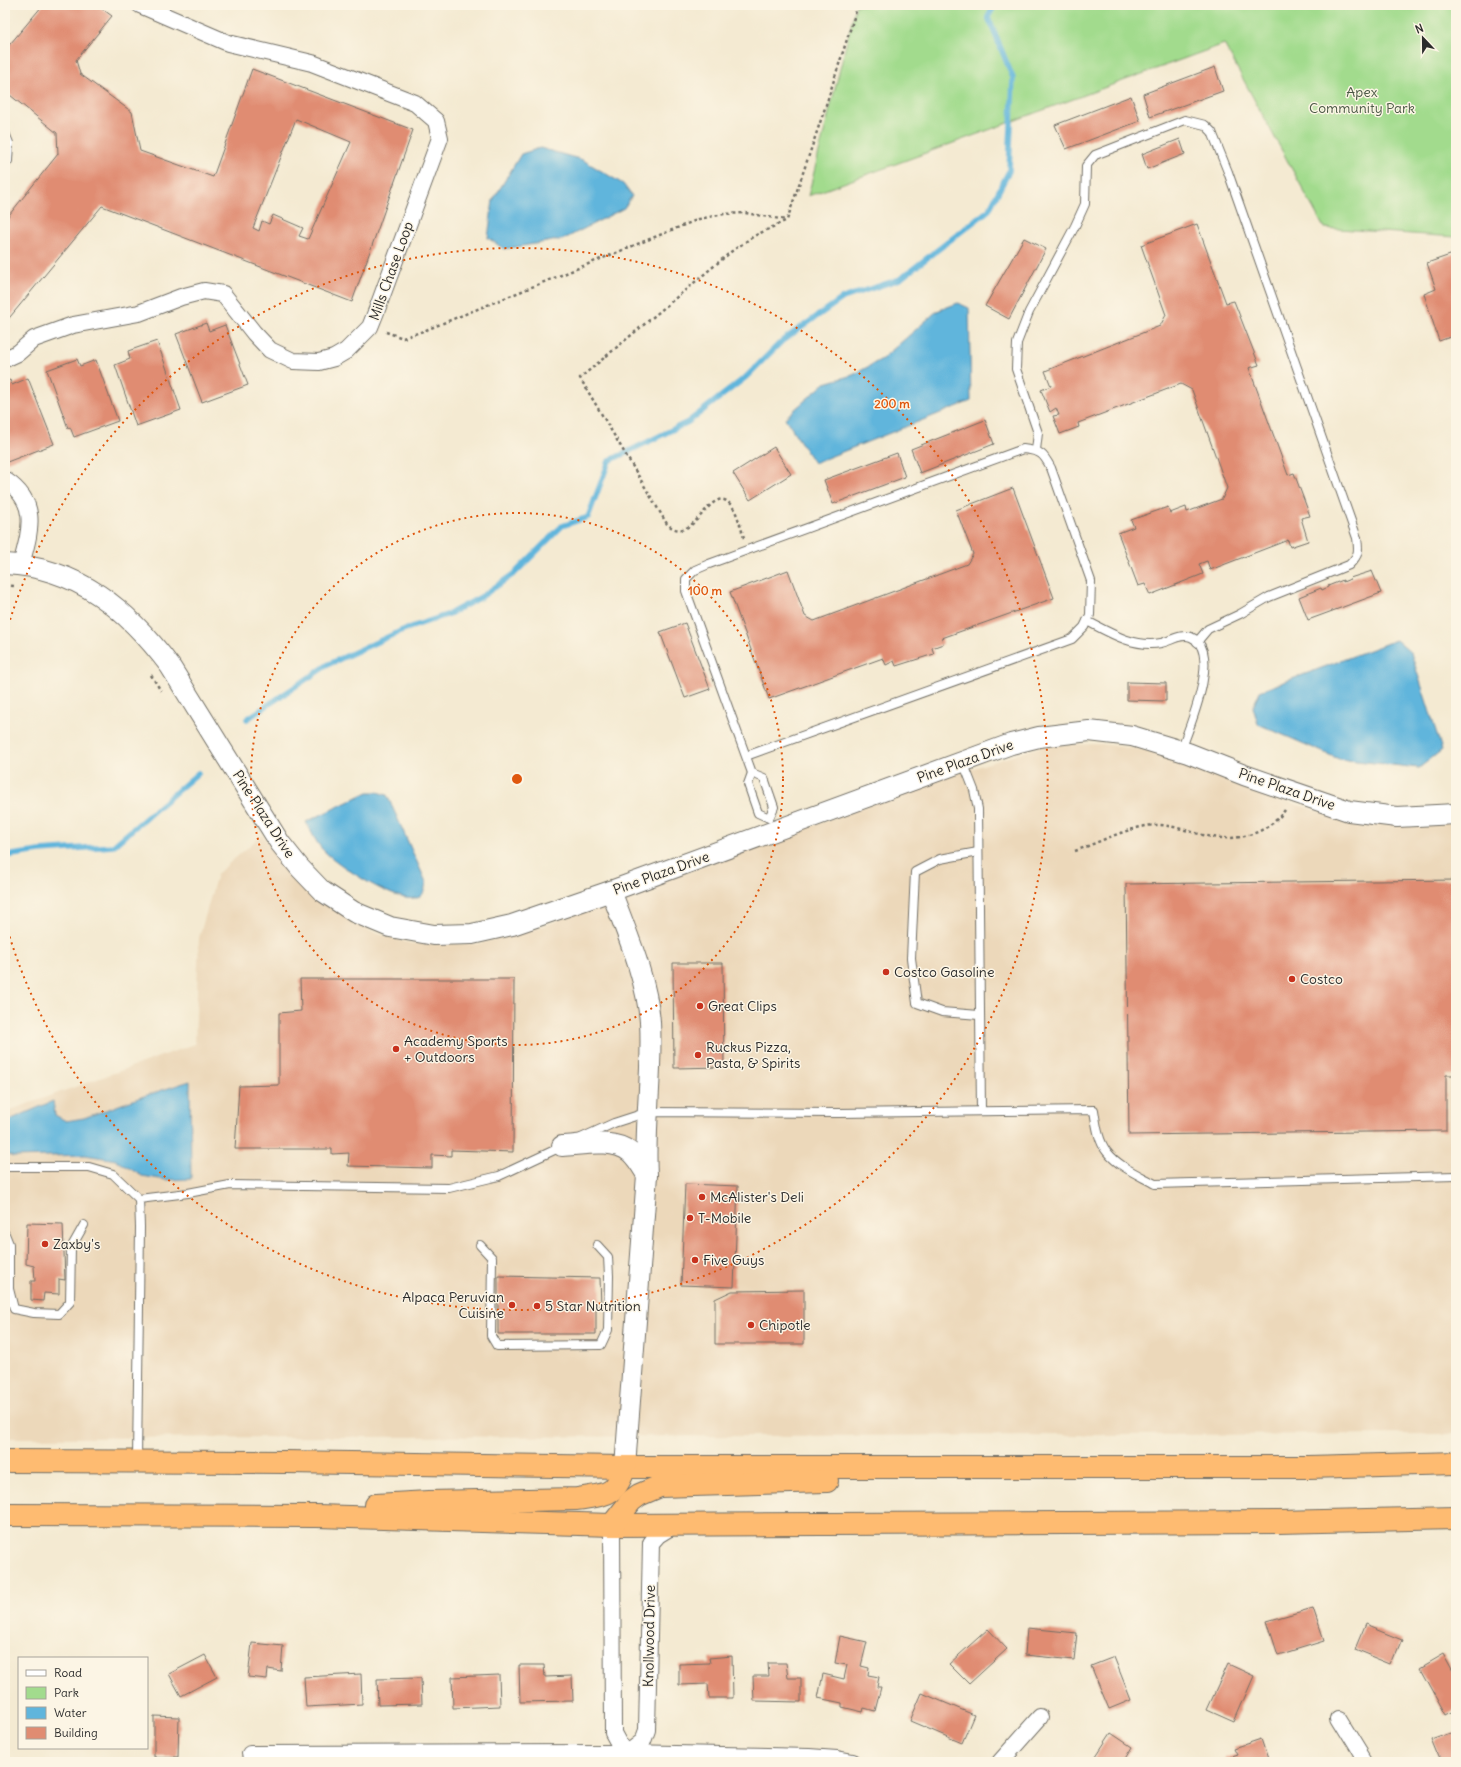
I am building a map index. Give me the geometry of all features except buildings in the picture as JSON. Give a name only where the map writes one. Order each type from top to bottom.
[{"type":"highway","points":[[5,1461],[285,1462],[625,1466],[1308,1466],[1456,1463]]},
{"type":"highway","points":[[279,1516],[324,1508],[428,1502],[577,1499],[613,1491],[620,1481],[625,1466]]},
{"type":"highway","points":[[612,1524],[639,1495],[660,1486],[890,1479],[975,1466]]},
{"type":"highway","points":[[5,1515],[279,1516],[612,1524],[1270,1522],[1456,1518]]},
{"type":"street","name":"Mills Chase Loop","points":[[5,359],[18,353],[34,339],[73,325],[139,313],[181,297],[204,291],[223,294],[254,333],[270,350],[293,361],[319,362],[334,358],[346,351],[370,327],[440,138],[436,122],[415,104],[312,63],[228,43],[140,5]]},
{"type":"street","points":[[5,480],[14,486],[27,503],[30,524],[13,565]]},
{"type":"street","name":"Pine Plaza Drive","points":[[13,565],[43,569],[65,577],[89,589],[114,605],[134,622],[170,666],[280,843],[300,868],[322,891],[354,912],[390,928],[434,935],[472,934],[512,925],[610,891],[771,825],[963,762],[1011,744],[1039,737],[1088,731],[1132,736],[1181,750],[1244,775],[1349,811],[1397,817],[1456,814]]},
{"type":"street","points":[[610,891],[639,972],[650,1022],[648,1112],[645,1147],[647,1175],[625,1466]]},
{"type":"street","points":[[562,1146],[592,1144],[617,1146],[632,1154],[647,1175]]},
{"type":"street","points":[[612,1524],[613,1733],[628,1758]]},
{"type":"street","name":"Knollwood Drive","points":[[628,1758],[642,1741],[647,1730],[652,1543],[658,1535],[676,1524]]},
{"type":"street","points":[[1000,1762],[1040,1717]]},
{"type":"street","points":[[1338,1718],[1365,1762]]},
{"type":"street","points":[[250,1754],[628,1758],[809,1757],[853,1762]]},
{"type":"lane","points":[[1036,450],[1038,433],[1016,369],[1017,343],[1029,312],[1075,226],[1085,204],[1086,166],[1095,155],[1185,120],[1205,125],[1212,132],[1228,172],[1357,538],[1358,551],[1356,558],[1349,565],[1269,597],[1240,614],[1208,629],[1197,642]]},
{"type":"lane","points":[[5,132],[9,143],[8,161],[5,164]]},
{"type":"lane","points":[[746,756],[1072,639],[1084,627],[1090,615],[1091,581],[1051,468],[1044,455],[1036,450],[1023,449],[695,570],[686,579],[686,591],[752,773],[748,784],[758,813],[771,825]]},
{"type":"lane","points":[[1087,620],[1120,638],[1138,643],[1161,643],[1180,636],[1190,637],[1197,642],[1204,656],[1202,690],[1181,750]]},
{"type":"lane","points":[[963,762],[974,790],[978,810],[981,1111]]},
{"type":"lane","points":[[752,773],[764,778],[774,807],[771,825]]},
{"type":"lane","points":[[978,852],[940,859],[915,872],[911,958],[917,1003],[942,1012],[979,1015]]},
{"type":"lane","points":[[139,1199],[188,1193],[230,1185],[449,1188],[499,1176],[614,1122],[648,1112],[1094,1110],[1098,1131],[1106,1151],[1125,1168],[1155,1184],[1456,1176]]},
{"type":"lane","points":[[5,1168],[89,1167],[113,1174],[139,1199],[140,1227],[137,1462]]},
{"type":"lane","points":[[5,1234],[9,1244],[9,1289],[14,1309],[34,1313],[59,1314],[70,1302],[71,1248],[84,1225]]},
{"type":"lane","points":[[480,1244],[492,1258],[491,1336],[497,1346],[601,1345],[608,1330],[609,1276],[608,1257],[597,1245]]},
{"type":"path","points":[[748,550],[731,504],[725,500],[716,500],[711,503],[696,522],[682,530],[671,528],[661,515],[580,378],[732,251],[754,236],[787,220],[858,5]]},
{"type":"path","points":[[370,327],[404,338],[699,220],[724,214],[745,213],[787,220]]},
{"type":"path","points":[[5,585],[21,586]]},
{"type":"path","points":[[147,669],[163,694]]},
{"type":"path","points":[[1278,807],[1292,812]]},
{"type":"path","points":[[1075,851],[1131,830],[1154,825],[1166,826],[1205,836],[1239,838],[1267,828],[1275,822],[1285,810]]},
{"type":"shaded area","points":[[1102,744],[1157,752],[1241,782],[1289,802],[1332,816],[1369,822],[1456,823],[1456,1434],[5,1438],[5,1112],[195,1044],[199,938],[217,874],[262,835],[303,887],[370,931],[412,944],[478,944],[532,930],[933,781],[1046,745]]},
{"type":"green space","name":"Apex Community Park","points":[[856,5],[1456,5],[1456,237],[1324,228],[1224,44],[808,196]]},
{"type":"water","points":[[540,148],[583,160],[623,184],[632,196],[624,208],[564,239],[504,249],[488,238],[493,200],[521,154]]},
{"type":"water","points":[[958,303],[969,308],[971,401],[814,463],[785,418],[825,383],[853,375],[882,359],[937,311]]},
{"type":"water","points":[[1396,640],[1411,653],[1442,750],[1419,768],[1339,759],[1258,724],[1253,707],[1260,691]]},
{"type":"water","points":[[368,792],[377,792],[387,795],[426,882],[421,896],[412,899],[400,897],[385,891],[354,874],[329,856],[322,849],[306,822]]},
{"type":"water","points":[[190,1081],[191,1179],[166,1180],[142,1176],[116,1160],[85,1155],[13,1157],[5,1153],[5,1122],[53,1101],[55,1115],[66,1121],[84,1118]]},
{"type":"waterway","points":[[247,719],[329,664],[403,630],[449,614],[481,597],[515,573],[562,526],[588,517],[609,461],[688,422],[746,377],[782,341],[843,298],[900,279],[989,210],[1009,171],[1013,78],[988,17],[995,5]]},
{"type":"waterway","points":[[5,856],[40,851],[113,846],[198,773]]},
{"type":"place","name":"Costco Gasoline","points":[[886,972]]},
{"type":"place","name":"Costco","points":[[1292,979]]},
{"type":"place","name":"Great Clips","points":[[700,1006]]},
{"type":"place","name":"Academy Sports + Outdoors","points":[[396,1049]]},
{"type":"place","name":"Ruckus Pizza, Pasta, & Spirits","points":[[698,1055]]},
{"type":"place","name":"McAlister's Deli","points":[[702,1197]]},
{"type":"place","name":"T-Mobile","points":[[690,1218]]},
{"type":"place","name":"Zaxby's","points":[[45,1244]]},
{"type":"place","name":"Five Guys","points":[[695,1260]]},
{"type":"place","name":"Alpaca Peruvian Cuisine","points":[[512,1305]]},
{"type":"place","name":"5 Star Nutrition","points":[[537,1306]]},
{"type":"place","name":"Chipotle","points":[[751,1325]]}]
